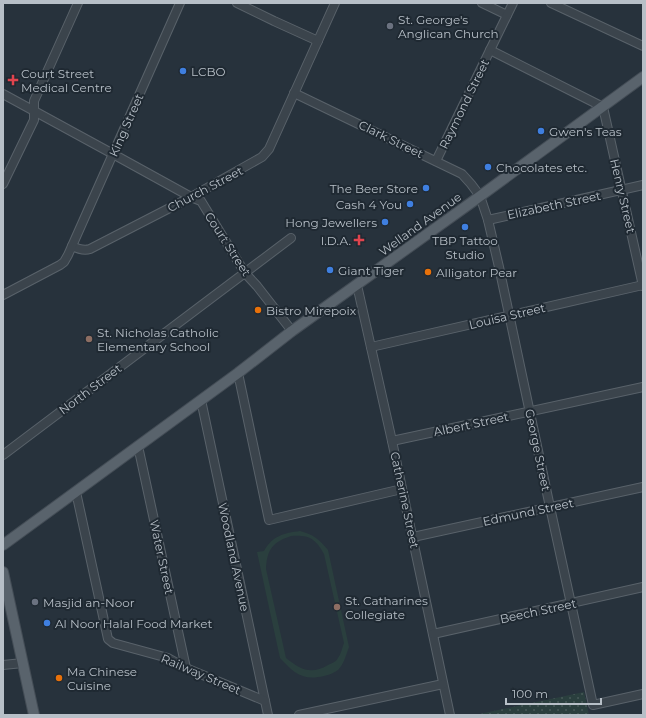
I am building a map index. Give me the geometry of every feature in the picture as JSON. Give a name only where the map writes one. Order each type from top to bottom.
[{"type":"main road","name":"Welland Avenue","points":[[3,545],[238,373],[292,331],[643,77]]},
{"type":"main road","points":[[3,572],[5,587],[34,715]]},
{"type":"street","points":[[3,184],[34,120],[34,101],[78,3]]},
{"type":"street","name":"King Street","points":[[72,246],[180,3]]},
{"type":"street","points":[[237,3],[318,41]]},
{"type":"street","name":"Church Street","points":[[72,246],[80,250],[90,249],[191,197],[262,157],[269,149],[334,3]]},
{"type":"street","points":[[482,3],[507,15]]},
{"type":"street","name":"Raymond Street","points":[[436,161],[513,3]]},
{"type":"street","points":[[551,3],[643,46]]},
{"type":"street","points":[[490,50],[603,106]]},
{"type":"street","name":"Clark Street","points":[[294,93],[462,174],[480,196]]},
{"type":"street","name":"Court Street","points":[[3,94],[191,197],[201,201],[245,273],[292,331]]},
{"type":"street","name":"Henry Street","points":[[603,106],[643,286]]},
{"type":"street","name":"Elizabeth Street","points":[[488,220],[643,186]]},
{"type":"street","name":"George Street","points":[[480,196],[488,220],[499,267],[593,705],[643,694]]},
{"type":"street","name":"North Street","points":[[3,455],[291,238]]},
{"type":"street","points":[[3,295],[60,265],[64,262],[72,246]]},
{"type":"street","name":"Catherine Street","points":[[357,285],[413,537],[450,715]]},
{"type":"street","name":"Louisa Street","points":[[371,347],[643,286]]},
{"type":"street","points":[[238,373],[269,520],[402,489]]},
{"type":"street","name":"Albert Street","points":[[392,441],[643,387]]},
{"type":"street","name":"Woodland Avenue","points":[[201,400],[268,715]]},
{"type":"street","name":"Water Street","points":[[138,446],[186,668]]},
{"type":"street","name":"Edmund Street","points":[[413,537],[643,486]]},
{"type":"street","name":"Railway Street","points":[[76,492],[108,639],[113,643],[168,658],[186,668],[265,702]]},
{"type":"street","name":"Beech Street","points":[[433,634],[643,587]]},
{"type":"street","points":[[3,665],[23,663]]},
{"type":"street","points":[[299,715],[443,684]]},
{"type":"green space","points":[[300,531],[313,536],[328,550],[349,647],[340,668],[333,673],[324,676],[310,677],[294,672],[280,658],[257,552],[264,551],[271,542],[279,536]],"holes":[[[291,536],[302,536],[311,539],[318,544],[324,554],[344,643],[340,655],[334,662],[316,670],[306,670],[296,666],[286,658],[266,569],[268,556],[272,547],[285,538]]]},
{"type":"green space","points":[[584,692],[589,715],[475,715]]},
{"type":"place","name":"St. George's Anglican Church","points":[[390,26]]},
{"type":"place","name":"LCBO","points":[[183,71]]},
{"type":"place","name":"Court Street Medical Centre","points":[[13,80]]},
{"type":"place","name":"Gwen's Teas","points":[[541,131]]},
{"type":"place","name":"Chocolates etc.","points":[[488,167]]},
{"type":"place","name":"The Beer Store","points":[[426,188]]},
{"type":"place","name":"Cash 4 You","points":[[410,204]]},
{"type":"place","name":"Hong Jewellers","points":[[385,222]]},
{"type":"place","name":"TBP Tattoo Studio","points":[[465,227]]},
{"type":"place","name":"I.D.A.","points":[[359,240]]},
{"type":"place","name":"Giant Tiger","points":[[330,270]]},
{"type":"place","name":"Alligator Pear","points":[[428,272]]},
{"type":"place","name":"Bistro Mirepoix","points":[[258,310]]},
{"type":"place","name":"St. Nicholas Catholic Elementary School","points":[[89,339]]},
{"type":"place","name":"Masjid an-Noor","points":[[35,602]]},
{"type":"place","name":"St. Catharines Collegiate","points":[[337,607]]},
{"type":"place","name":"Al Noor Halal Food Market","points":[[47,623]]},
{"type":"place","name":"Ma Chinese Cuisine","points":[[59,678]]}]
